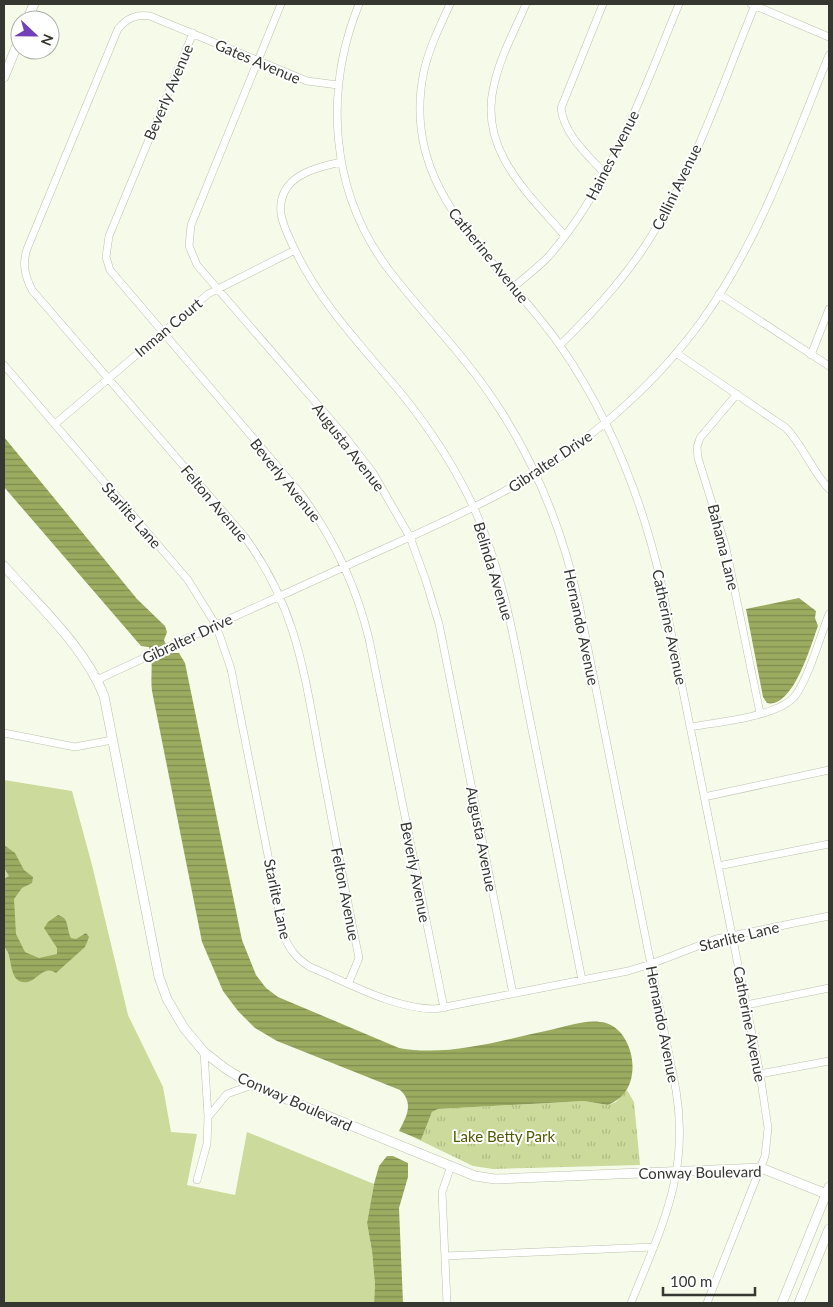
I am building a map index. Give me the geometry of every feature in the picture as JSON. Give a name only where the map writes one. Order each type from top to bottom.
[{"type":"street","name":"Augusta Avenue","points":[[281,4],[189,232],[189,246],[193,259],[360,455],[385,492],[410,537],[426,581],[438,624],[513,994]]},
{"type":"street","name":"Hernando Avenue","points":[[359,4],[343,50],[338,85],[337,123],[340,162],[356,215],[376,251],[394,277],[479,379],[507,420],[536,473],[557,527],[574,584],[678,1104],[680,1136],[678,1171],[670,1204],[631,1303]]},
{"type":"street","name":"Catherine Avenue","points":[[450,4],[431,49],[422,82],[420,106],[423,143],[433,178],[451,211],[515,286],[560,345],[605,422],[633,488],[651,542],[760,1074],[768,1128],[767,1147],[761,1168],[707,1303]]},
{"type":"street","points":[[526,4],[494,84],[491,102],[491,124],[499,153],[510,172],[565,236]]},
{"type":"street","points":[[603,4],[561,108],[562,120],[567,130],[606,175]]},
{"type":"street","name":"Haines Avenue","points":[[515,286],[547,258],[565,236],[606,175],[623,140],[679,4]]},
{"type":"street","points":[[753,5],[829,37]]},
{"type":"street","name":"Cellini Avenue","points":[[560,345],[616,286],[638,257],[666,211],[692,156],[753,5]]},
{"type":"street","name":"Gates Avenue","points":[[99,75],[118,29],[124,22],[133,17],[150,16],[307,81],[338,85]]},
{"type":"street","name":"Beverly Avenue","points":[[193,33],[106,244],[106,257],[110,270],[300,493],[325,529],[345,566],[370,639],[444,1008]]},
{"type":"street","name":"Gibralter Drive","points":[[97,680],[473,507],[536,473],[605,422],[676,353],[720,294],[744,254],[770,201],[829,55]]},
{"type":"street","points":[[4,77],[11,60]]},
{"type":"street","name":"Felton Avenue","points":[[99,75],[27,249],[24,266],[26,278],[32,290],[244,536],[264,565],[280,596],[300,654],[359,958],[349,982]]},
{"type":"street","name":"Belinda Avenue","points":[[340,162],[303,172],[293,180],[286,190],[281,212],[295,250],[311,280],[330,309],[430,431],[473,507],[493,558],[508,609],[582,980]]},
{"type":"street","name":"Inman Court","points":[[55,424],[217,287],[295,250]]},
{"type":"street","points":[[720,294],[829,366]]},
{"type":"street","points":[[811,355],[829,309]]},
{"type":"street","points":[[676,353],[786,428],[800,444],[815,471],[829,489]]},
{"type":"street","name":"Starlite Lane","points":[[4,365],[188,580],[216,625],[231,669],[286,942],[297,959],[408,1006],[426,1009],[444,1008],[651,964],[701,944],[829,916]]},
{"type":"street","name":"Bahama Lane","points":[[737,394],[700,438],[697,447],[698,458],[726,548],[760,713]]},
{"type":"street","name":"Conway Boulevard","points":[[4,566],[85,659],[104,696],[159,977],[177,1018],[204,1052],[252,1085],[475,1176],[495,1179],[761,1168],[828,1192]]},
{"type":"street","points":[[690,727],[779,708],[795,695],[829,614]]},
{"type":"street","points":[[4,734],[75,747],[112,740]]},
{"type":"street","points":[[704,797],[829,770]]},
{"type":"street","points":[[718,866],[829,844]]},
{"type":"street","points":[[746,1005],[829,988]]},
{"type":"street","points":[[197,1180],[207,1144],[208,1117],[204,1052]]},
{"type":"street","points":[[760,1074],[829,1061]]},
{"type":"street","points":[[208,1117],[227,1094],[252,1085]]},
{"type":"street","points":[[446,1303],[442,1192],[451,1166]]},
{"type":"street","points":[[782,1303],[828,1192]]},
{"type":"street","points":[[799,1303],[829,1229]]},
{"type":"street","points":[[445,1256],[653,1247]]},
{"type":"green space","points":[[4,780],[72,791],[128,1015],[163,1087],[171,1132],[197,1134],[187,1185],[235,1195],[247,1132],[374,1184],[367,1223],[375,1285],[374,1303],[4,1303]]},
{"type":"green space","name":"Lake Betty Park","points":[[627,1090],[634,1102],[640,1165],[493,1169],[473,1166],[411,1136],[421,1140],[432,1112],[438,1109],[584,1101],[608,1105],[616,1102]]},
{"type":"shaded area","points":[[4,437],[137,599],[165,626],[167,632],[164,640],[170,653],[179,653],[185,663],[242,940],[256,975],[266,988],[278,997],[399,1048],[418,1050],[456,1049],[578,1023],[592,1021],[606,1023],[613,1026],[624,1037],[632,1059],[631,1079],[621,1097],[608,1105],[584,1101],[438,1109],[432,1112],[421,1140],[399,1131],[408,1110],[407,1100],[400,1090],[277,1041],[255,1028],[238,1011],[223,991],[202,942],[152,691],[149,647],[141,646],[4,487]]},
{"type":"shaded area","points":[[799,598],[816,611],[815,618],[818,626],[806,660],[793,686],[785,696],[776,702],[767,703],[763,697],[746,609]]},
{"type":"shaded area","points":[[4,845],[15,853],[24,870],[33,877],[32,883],[22,888],[14,899],[16,934],[25,952],[39,958],[57,954],[57,948],[44,928],[48,922],[58,915],[62,916],[66,921],[71,938],[76,939],[86,933],[89,937],[85,947],[56,973],[49,970],[45,971],[28,982],[18,980],[13,974],[4,945],[2,922],[4,879],[9,876],[4,868]]},
{"type":"shaded area","points":[[387,1156],[393,1156],[408,1163],[408,1177],[399,1208],[403,1303],[374,1303],[375,1285],[367,1223],[379,1166]]}]
